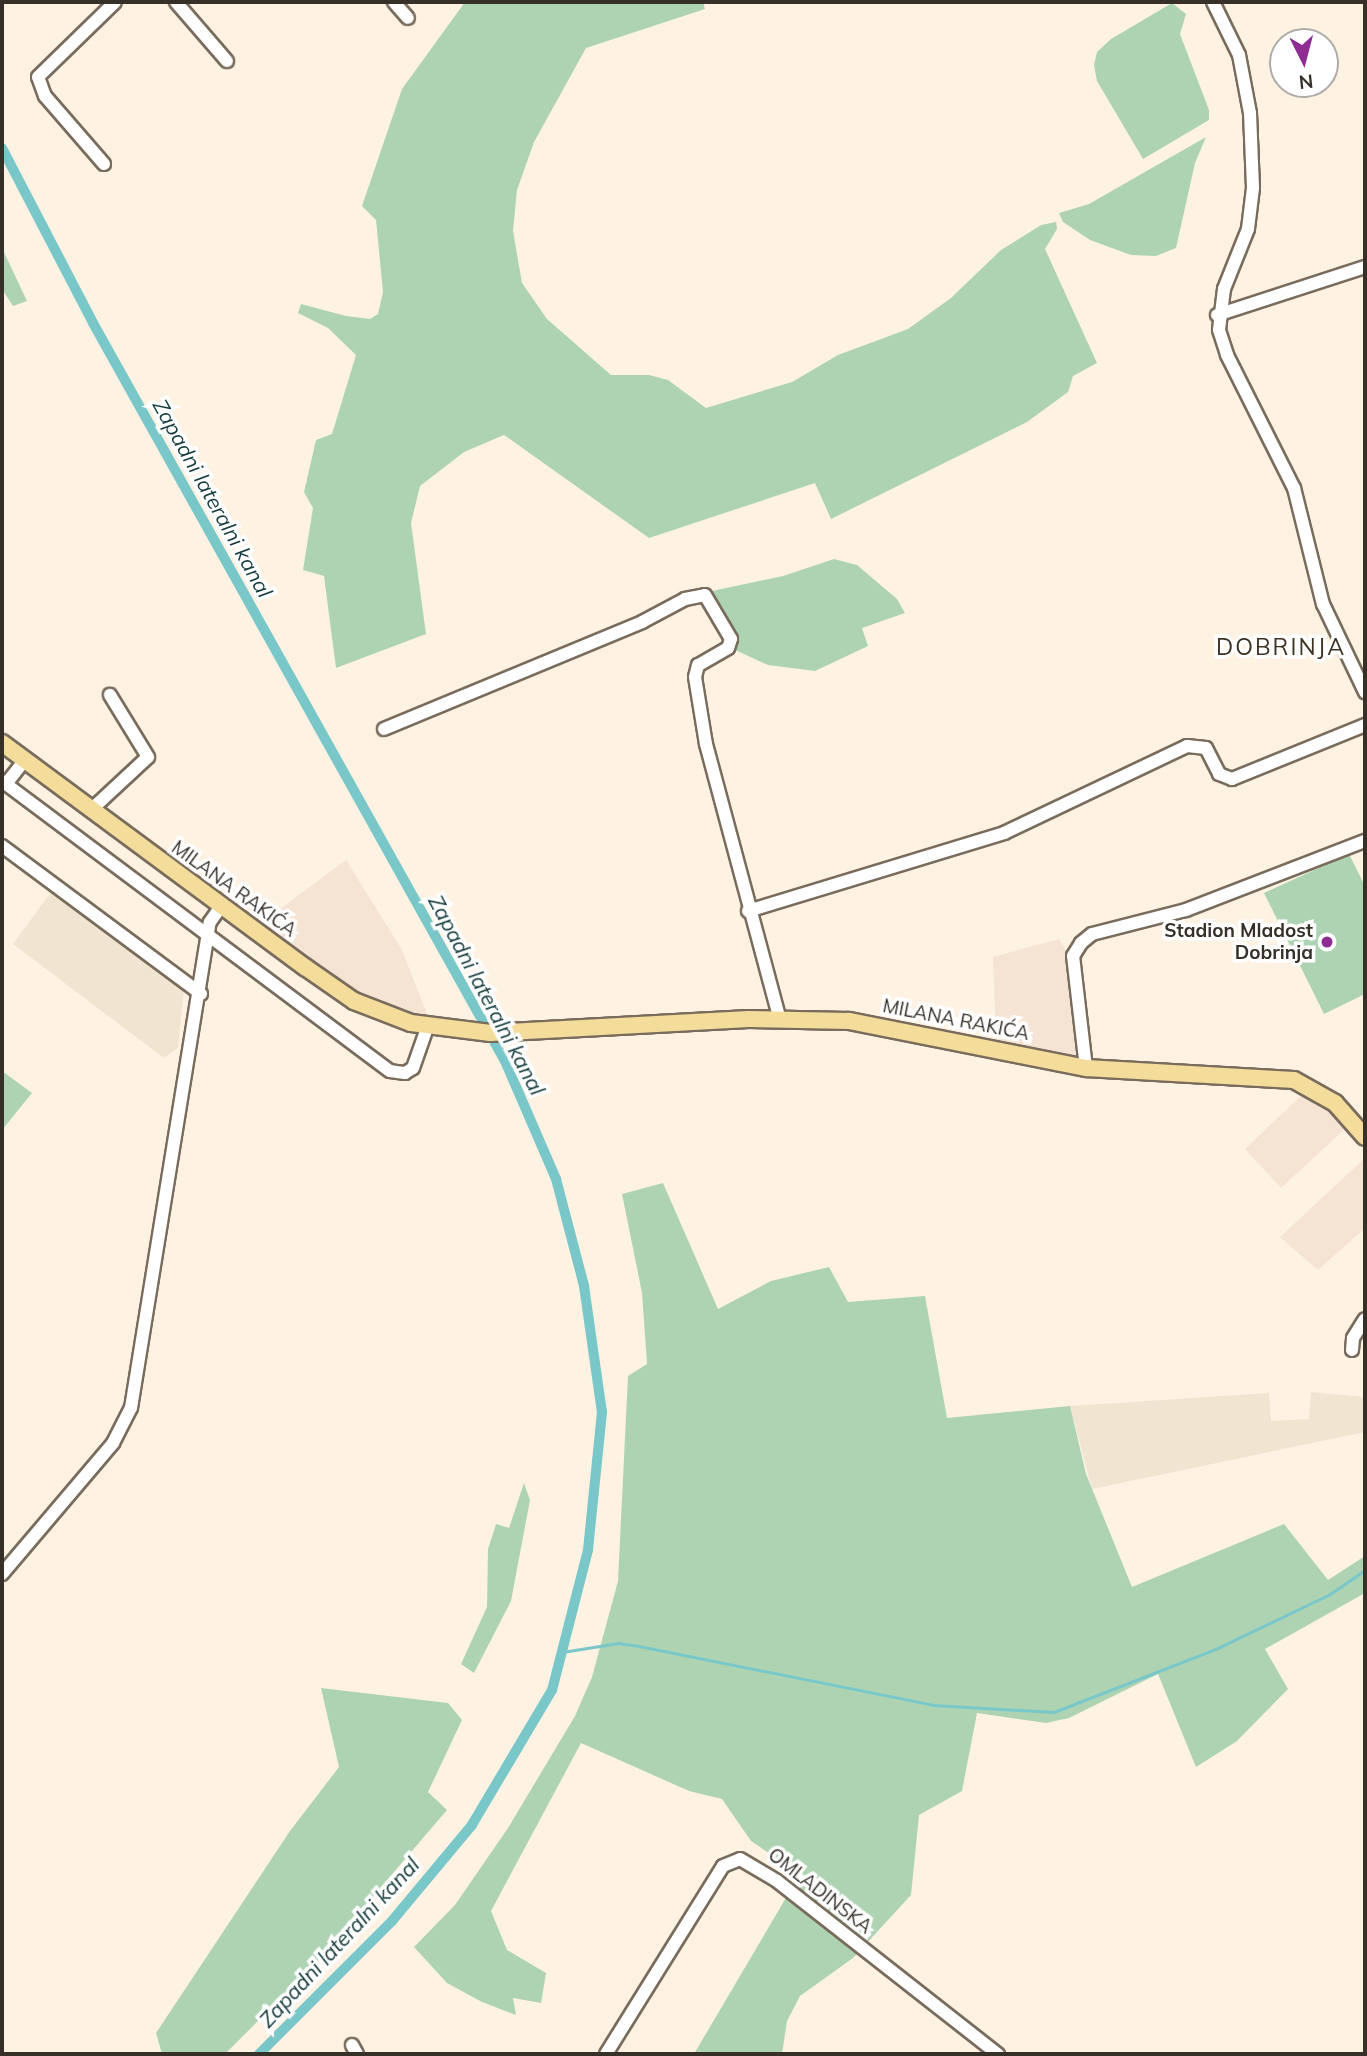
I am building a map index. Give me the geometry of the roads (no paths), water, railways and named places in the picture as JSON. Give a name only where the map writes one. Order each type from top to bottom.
[{"type":"main road","name":"MILANA RAKIĆA","points":[[2,743],[354,1001],[427,1028],[458,1032],[516,1033],[780,1020],[881,1026],[1086,1068],[1294,1080],[1335,1103],[1365,1137]]},
{"type":"street","points":[[104,164],[45,96],[38,77],[115,2]]},
{"type":"street","points":[[176,2],[227,61]]},
{"type":"street","points":[[394,2],[408,18]]},
{"type":"street","points":[[1213,2],[1239,55],[1250,113],[1253,188],[1248,229],[1217,315],[1227,355],[1294,488],[1333,633],[1365,692]]},
{"type":"street","points":[[1217,315],[1365,267]]},
{"type":"street","points":[[384,729],[642,622],[685,599],[705,595],[731,639],[728,648],[698,665],[695,677],[706,744],[748,911],[780,1020]]},
{"type":"street","points":[[92,809],[148,757],[110,695]]},
{"type":"street","points":[[748,911],[1004,833],[1187,746],[1206,748],[1219,774],[1232,779],[1365,725]]},
{"type":"street","points":[[25,760],[4,783],[390,1071],[405,1073],[412,1068],[427,1028]]},
{"type":"street","points":[[1086,1068],[1073,956],[1081,943],[1092,934],[1186,909],[1365,841]]},
{"type":"street","points":[[2,846],[201,994]]},
{"type":"street","points":[[2,1574],[113,1443],[131,1408],[201,994],[210,922],[221,906]]},
{"type":"street","points":[[1352,1350],[1353,1338],[1365,1319]]},
{"type":"street","name":"OMLADINSKA","points":[[606,2054],[723,1866],[740,1859],[777,1881],[998,2054]]},
{"type":"waterway","name":"Zapadni lateralni kanal","points":[[2,148],[93,323],[505,1061],[556,1179],[584,1286],[602,1412],[588,1550],[552,1690],[472,1825],[392,1921],[259,2054]]},
{"type":"waterway","points":[[562,1652],[618,1643],[933,1705],[1054,1712],[1218,1648],[1330,1594],[1365,1570]]},
{"type":"place","name":"Stadion Mladost Dobrinja","points":[[1327,942]]},
{"type":"district","name":"DOBRINJA","points":[[1281,647]]}]
